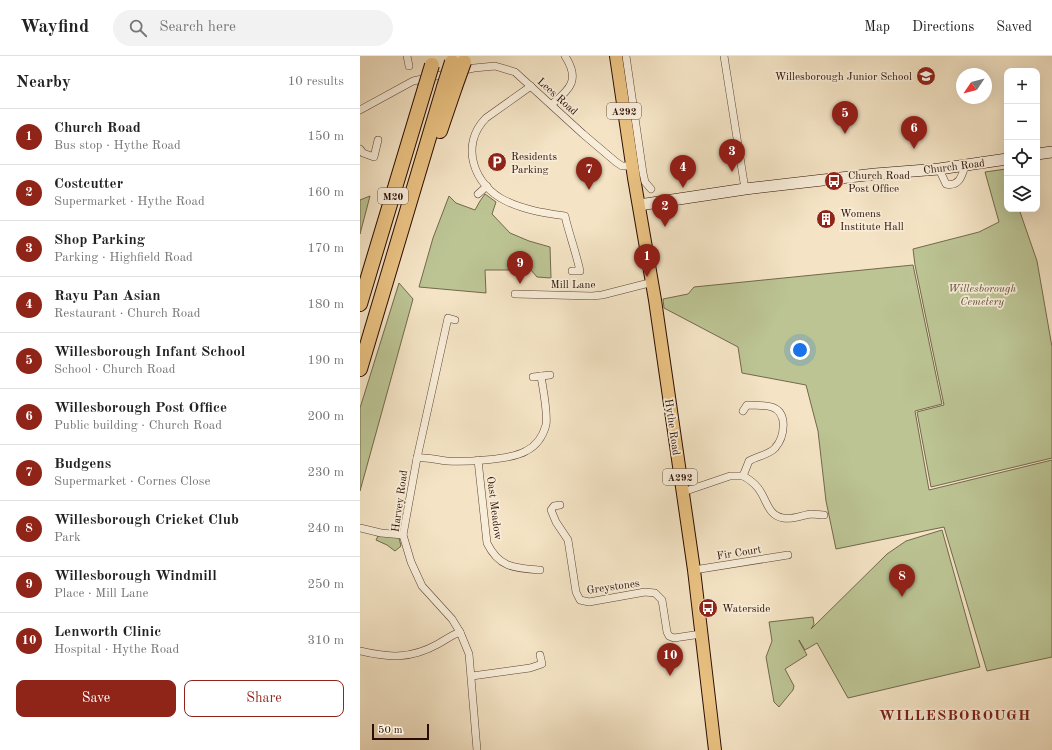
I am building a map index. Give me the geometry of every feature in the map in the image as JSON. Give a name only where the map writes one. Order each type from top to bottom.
[{"type":"highway","name":"M20","points":[[360,369],[390,267],[459,59]]},
{"type":"highway","name":"M20","points":[[360,304],[433,60]]},
{"type":"main road","name":"Hythe Road","points":[[616,56],[632,129],[632,166],[652,282],[683,492],[694,570],[715,750]]},
{"type":"street","points":[[407,56],[409,66]]},
{"type":"street","points":[[552,104],[565,94],[573,82],[572,71],[565,56]]},
{"type":"street","name":"Hythe Road","points":[[626,56],[632,129],[645,182],[650,189]]},
{"type":"street","points":[[724,56],[745,189]]},
{"type":"street","name":"Lees Road","points":[[362,106],[413,81],[474,68],[495,66],[515,72],[616,162],[622,166],[632,166]]},
{"type":"street","points":[[531,86],[486,118],[478,126],[474,135],[472,155],[478,173],[487,186],[501,198],[517,206],[565,216],[570,239],[578,258],[580,271],[572,271]]},
{"type":"street","points":[[360,149],[363,153],[374,157],[378,140]]},
{"type":"street","points":[[1040,154],[1052,152]]},
{"type":"street","name":"Church Road","points":[[639,205],[745,189],[875,174],[939,169],[1004,160]]},
{"type":"street","points":[[939,169],[946,184],[951,185],[958,182],[962,176],[965,166]]},
{"type":"street","points":[[478,194],[487,186]]},
{"type":"street","name":"Mill Lane","points":[[515,294],[592,296],[602,295],[652,282]]},
{"type":"street","name":"Harvey Road","points":[[455,320],[448,318],[417,458],[403,535],[413,569],[422,586],[452,619],[460,632],[469,654],[477,750]]},
{"type":"street","points":[[533,377],[550,375]]},
{"type":"street","points":[[417,458],[449,461],[478,460],[516,455],[526,452],[540,440],[546,423],[541,376]]},
{"type":"street","points":[[743,476],[749,461],[775,448],[783,432],[784,421],[782,416],[772,407],[745,405]]},
{"type":"street","name":"Oast Meadow","points":[[478,460],[487,543],[492,553],[508,566],[540,570]]},
{"type":"street","points":[[683,492],[730,476],[743,476],[757,486],[770,511],[777,516],[790,519],[812,514],[824,515]]},
{"type":"street","name":"Greystones","points":[[560,505],[554,506],[551,510],[556,522],[568,540],[576,592],[580,600],[588,602],[645,592],[655,593],[662,600],[669,636],[674,638],[701,634]]},
{"type":"street","points":[[360,528],[381,533],[403,535]]},
{"type":"street","name":"Fir Court","points":[[694,570],[788,555]]},
{"type":"street","points":[[360,651],[392,656],[407,656],[424,651],[460,632]]},
{"type":"street","points":[[472,676],[530,668],[542,664],[540,655]]},
{"type":"green space","name":"Willesborough Cemetery","points":[[1004,169],[1004,212],[1020,212],[1037,261],[1052,347],[1052,458],[931,487],[917,412],[944,405],[913,249],[979,232],[999,222],[985,172]]},
{"type":"green space","points":[[485,194],[496,202],[492,214],[510,233],[529,241],[550,247],[551,278],[537,277],[531,270],[485,270],[486,293],[419,287],[433,238],[449,196],[456,203],[475,210]]},
{"type":"green space","points":[[370,196],[360,234],[360,200]]},
{"type":"green space","points":[[913,265],[942,404],[915,411],[929,490],[1052,460],[1052,657],[987,671],[944,527],[836,549],[826,501],[818,431],[806,385],[742,373],[738,347],[664,308],[663,299],[688,294],[694,287]]},
{"type":"green space","points":[[399,283],[413,299],[360,491],[360,408]]},
{"type":"green space","points":[[942,530],[980,667],[848,698],[817,643],[805,650],[799,640],[807,655],[785,669],[794,686],[793,690],[779,707],[774,702],[766,657],[772,641],[769,622],[813,617],[814,624],[811,629],[887,554],[906,541]]},
{"type":"green space","points":[[378,536],[397,537],[399,538],[401,546],[395,551],[376,540]]},
{"type":"place","name":"Willesborough Junior School","points":[[926,76]]},
{"type":"place","name":"Willesborough Infant School","points":[[845,134]]},
{"type":"place","name":"Willesborough Post Office","points":[[914,149]]},
{"type":"place","name":"Residents Parking","points":[[497,162]]},
{"type":"place","name":"Shop Parking","points":[[732,172]]},
{"type":"place","name":"Church Road Post Office","points":[[834,181]]},
{"type":"place","name":"Rayu Pan Asian","points":[[683,188]]},
{"type":"place","name":"Budgens","points":[[589,190]]},
{"type":"place","name":"Womens Institute Hall","points":[[826,219]]},
{"type":"place","name":"Costcutter","points":[[665,227]]},
{"type":"place","name":"Church Road","points":[[647,277]]},
{"type":"place","name":"Willesborough Windmill","points":[[520,284]]},
{"type":"place","name":"Willesborough Cricket Club","points":[[902,597]]},
{"type":"place","name":"Waterside","points":[[708,608]]},
{"type":"place","name":"Lenworth Clinic","points":[[670,676]]},
{"type":"district","name":"WILLESBOROUGH","points":[[955,715]]}]
